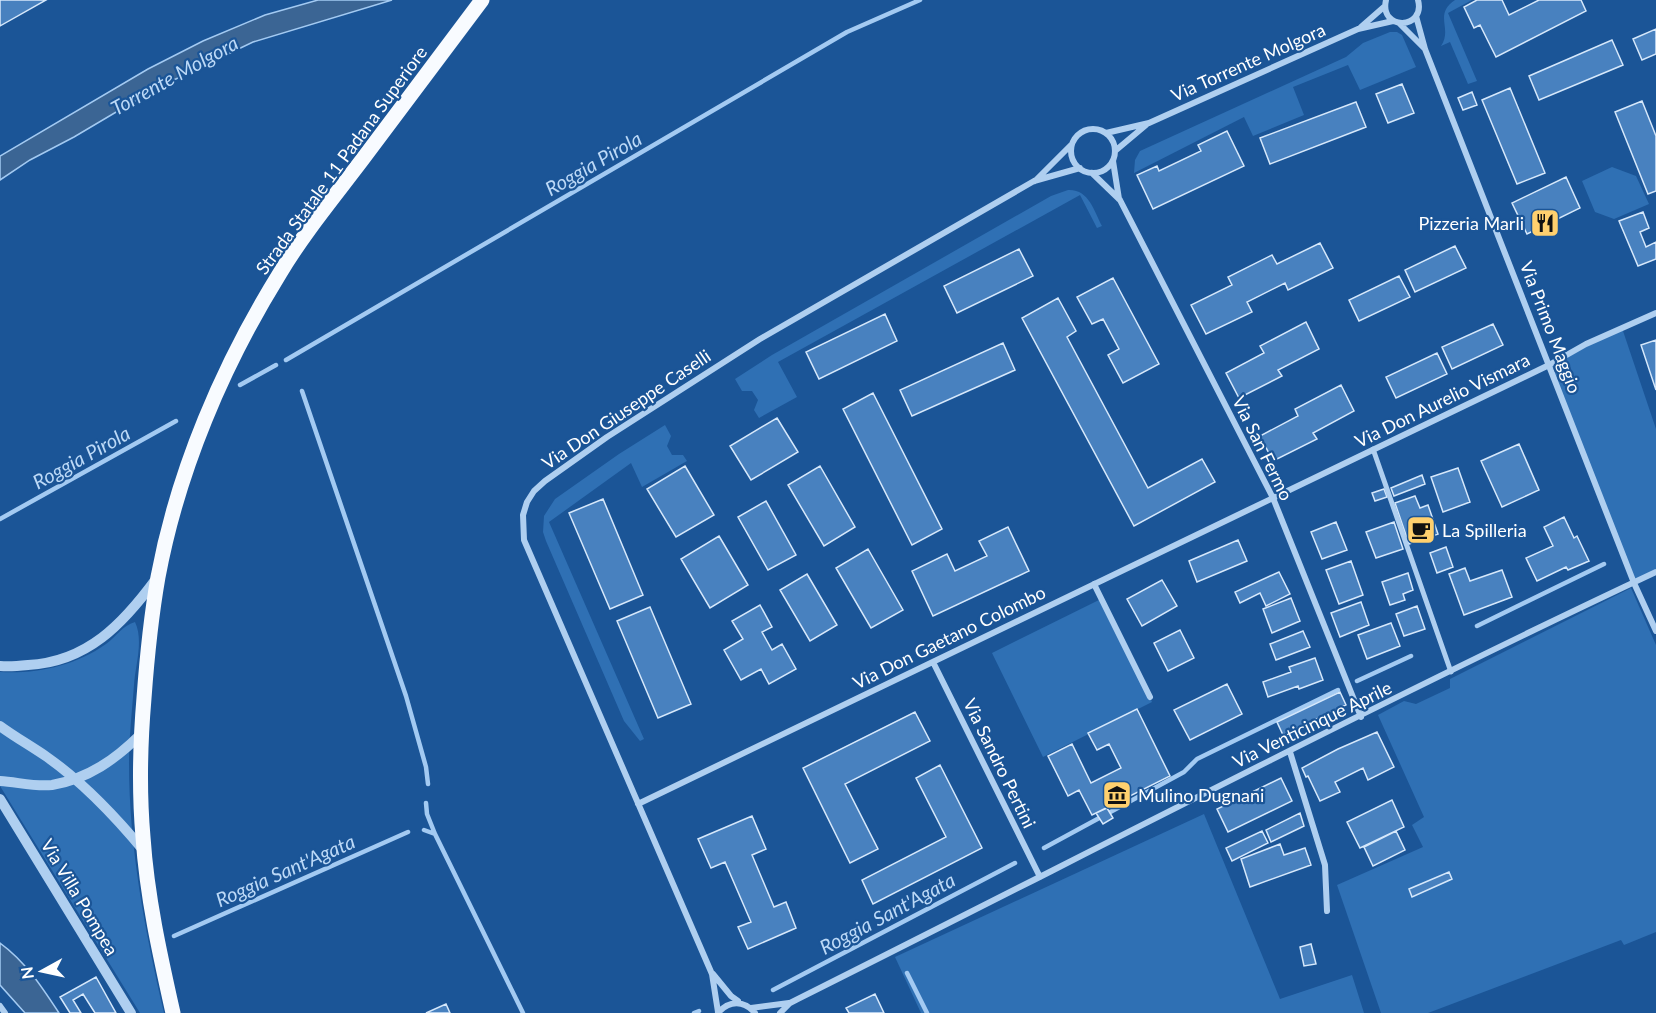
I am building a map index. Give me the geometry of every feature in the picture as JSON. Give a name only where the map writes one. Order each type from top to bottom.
[{"type":"main road","name":"Strada Statale 11 Padana Superiore","points":[[173,1013],[153,917],[144,851],[140,793],[141,734],[149,637],[158,576],[177,497],[227,371],[265,298],[316,220],[483,0]]},
{"type":"street","points":[[1416,16],[1420,1]]},
{"type":"street","name":"Via Torrente Molgora","points":[[1358,29],[1386,3],[1389,16],[1396,22]]},
{"type":"street","name":"Via Torrente Molgora","points":[[1072,143],[1080,133],[1086,130],[1094,129],[1106,133],[1149,123],[1358,29],[1396,22],[1407,23],[1416,16]]},
{"type":"street","name":"Via Primo Maggio","points":[[1416,16],[1425,50],[1634,583],[1656,632]]},
{"type":"street","name":"Via Primo Maggio","points":[[1396,22],[1425,50]]},
{"type":"street","name":"Via Torrente Molgora","points":[[1115,151],[1149,123]]},
{"type":"street","points":[[1106,133],[1115,151],[1113,161],[1120,200]]},
{"type":"street","points":[[1072,143],[1072,155],[1080,168],[1092,172],[1102,171],[1113,161]]},
{"type":"street","name":"Via Don Giuseppe Caselli","points":[[1034,181],[1072,143]]},
{"type":"street","name":"Via Don Giuseppe Caselli","points":[[718,1012],[712,974],[524,540],[523,515],[529,498],[543,482],[607,437],[760,339],[1034,181],[1080,168]]},
{"type":"street","points":[[1092,172],[1120,200]]},
{"type":"street","name":"Via San Fermo","points":[[1120,200],[1273,498],[1361,717]]},
{"type":"street","name":"Via Don Aurelio Vismara","points":[[1273,498],[1587,344],[1656,313]]},
{"type":"street","points":[[1373,450],[1451,672]]},
{"type":"street","name":"Via Don Gaetano Colombo","points":[[638,804],[1273,498]]},
{"type":"street","name":"Via Venticinque Aprile","points":[[753,1010],[790,1003],[1451,672],[1656,573]]},
{"type":"street","points":[[0,666],[36,665],[58,661],[80,653],[104,638],[141,599],[158,576]]},
{"type":"street","points":[[1094,584],[1150,697]]},
{"type":"street","name":"Via Sandro Pertini","points":[[933,662],[1040,877]]},
{"type":"street","points":[[0,726],[75,779],[119,821],[144,851]]},
{"type":"street","points":[[0,781],[43,785],[83,777],[110,762],[141,734]]},
{"type":"street","points":[[1290,752],[1325,865],[1327,911]]},
{"type":"street","name":"Via Villa Pompea","points":[[0,799],[131,1013]]},
{"type":"street","name":"Via Don Giuseppe Caselli","points":[[712,974],[740,1003]]},
{"type":"street","points":[[718,1012],[728,1004],[740,1003],[753,1010]]},
{"type":"street","name":"Via Venticinque Aprile","points":[[780,1013],[790,1003]]},
{"type":"street","points":[[0,1006],[5,1013]]},
{"type":"shaded area","points":[[1455,0],[1472,0],[1448,13],[1477,81],[1468,84],[1450,42],[1441,46],[1445,33],[1445,11]]},
{"type":"shaded area","points":[[1390,32],[1402,35],[1416,67],[1360,90],[1348,65],[1293,87],[1304,115],[1253,136],[1244,117],[1134,173],[1135,160],[1140,151],[1346,57],[1363,43]]},
{"type":"shaded area","points":[[1612,167],[1636,176],[1649,204],[1614,219],[1595,212],[1582,181]]},
{"type":"shaded area","points":[[1068,190],[1081,193],[1086,197],[1102,226],[1097,228],[1080,195],[778,362],[797,397],[759,418],[754,410],[758,400],[752,391],[742,391],[735,379],[772,355],[1051,196]]},
{"type":"shaded area","points":[[1622,328],[1656,429],[1656,571],[1634,582],[1550,366]]},
{"type":"shaded area","points":[[665,425],[671,436],[667,446],[672,455],[683,455],[687,461],[642,487],[631,463],[549,522],[644,739],[640,741],[624,721],[546,541],[543,532],[544,516],[555,499]]},
{"type":"shaded area","points":[[1631,588],[1656,645],[1656,932],[1624,945],[1621,940],[1428,1013],[1381,1013],[1337,885],[1423,847],[1412,825],[1424,817],[1378,715],[1404,701],[1416,704],[1450,688],[1450,679]]},
{"type":"shaded area","points":[[1101,599],[1152,702],[1043,757],[992,653]]},
{"type":"shaded area","points":[[135,622],[139,645],[129,763],[132,826],[139,889],[164,1013],[140,1013],[0,786],[0,672],[28,672],[69,663],[94,652]]},
{"type":"shaded area","points":[[1204,814],[1280,999],[1352,975],[1364,1013],[921,1013],[895,957]]},
{"type":"water","name":"Torrente Molgora","points":[[318,0],[392,0],[253,42],[155,89],[30,160],[0,180],[0,156],[148,69],[203,41],[265,15]]},
{"type":"water","points":[[0,943],[25,966],[59,1013],[25,1013],[0,985]]},
{"type":"building","points":[[0,0],[46,0],[0,26]]},
{"type":"building","points":[[1477,0],[1502,0],[1509,15],[1539,0],[1581,0],[1586,11],[1496,57],[1480,25],[1474,28],[1464,7]]},
{"type":"building","points":[[1656,29],[1656,54],[1642,60],[1633,39]]},
{"type":"building","points":[[1612,40],[1623,65],[1539,100],[1529,76]]},
{"type":"building","points":[[1402,84],[1414,113],[1388,123],[1376,94]]},
{"type":"building","points":[[1510,88],[1545,173],[1517,184],[1482,100]]},
{"type":"building","points":[[1472,92],[1477,105],[1463,110],[1458,98]]},
{"type":"building","points":[[1642,101],[1656,136],[1656,191],[1648,194],[1615,112]]},
{"type":"building","points":[[1356,102],[1366,127],[1270,164],[1260,138]]},
{"type":"building","points":[[1227,131],[1244,166],[1153,209],[1137,175],[1157,166],[1159,171],[1201,151],[1198,145]]},
{"type":"building","points":[[1566,177],[1580,208],[1527,234],[1512,203]]},
{"type":"building","points":[[1643,212],[1649,228],[1640,232],[1646,247],[1656,242],[1656,259],[1638,266],[1619,221]]},
{"type":"building","points":[[1320,243],[1333,268],[1288,290],[1285,283],[1247,302],[1252,312],[1206,334],[1191,305],[1232,285],[1228,277],[1272,255],[1277,264]]},
{"type":"building","points":[[1455,246],[1466,268],[1415,292],[1405,270]]},
{"type":"building","points":[[1019,249],[1033,276],[957,313],[944,286]]},
{"type":"building","points":[[1399,276],[1410,297],[1359,321],[1349,300]]},
{"type":"building","points":[[1113,278],[1159,364],[1123,383],[1108,355],[1119,349],[1103,319],[1092,324],[1077,297]]},
{"type":"building","points":[[1058,298],[1076,331],[1067,337],[1148,488],[1202,459],[1215,482],[1134,526],[1022,318]]},
{"type":"building","points":[[885,314],[897,341],[819,379],[806,352]]},
{"type":"building","points":[[1306,322],[1319,349],[1278,370],[1282,376],[1239,398],[1226,373],[1264,353],[1260,346]]},
{"type":"building","points":[[1493,324],[1503,345],[1452,369],[1442,347]]},
{"type":"building","points":[[1656,340],[1656,390],[1641,345]]},
{"type":"building","points":[[1003,343],[1015,370],[912,416],[900,390]]},
{"type":"building","points":[[1437,353],[1447,374],[1396,398],[1386,377]]},
{"type":"building","points":[[1341,385],[1354,411],[1313,433],[1317,439],[1273,461],[1260,436],[1298,416],[1295,409]]},
{"type":"building","points":[[873,393],[942,529],[912,545],[843,409]]},
{"type":"building","points":[[777,418],[798,452],[751,480],[730,446]]},
{"type":"building","points":[[1519,444],[1539,490],[1502,507],[1481,461]]},
{"type":"building","points":[[685,466],[714,515],[676,537],[647,489]]},
{"type":"building","points":[[820,466],[855,527],[824,546],[788,485]]},
{"type":"building","points":[[1458,468],[1470,502],[1443,512],[1431,477]]},
{"type":"building","points":[[1422,475],[1425,484],[1394,496],[1391,488]]},
{"type":"building","points":[[1384,489],[1387,497],[1375,501],[1372,493]]},
{"type":"building","points":[[1415,496],[1420,508],[1428,505],[1438,534],[1409,544],[1395,503]]},
{"type":"building","points":[[603,499],[643,595],[610,609],[569,513]]},
{"type":"building","points":[[766,501],[796,555],[768,570],[738,517]]},
{"type":"building","points":[[1564,517],[1574,538],[1577,536],[1589,561],[1568,570],[1566,567],[1537,581],[1526,558],[1553,546],[1544,527]]},
{"type":"building","points":[[1336,522],[1347,550],[1322,559],[1311,532]]},
{"type":"building","points":[[1394,522],[1403,549],[1376,558],[1366,532]]},
{"type":"building","points":[[1008,527],[1029,571],[933,616],[912,571],[947,554],[955,571],[987,556],[979,541]]},
{"type":"building","points":[[719,536],[748,585],[710,608],[681,559]]},
{"type":"building","points":[[1238,540],[1247,561],[1197,582],[1189,561]]},
{"type":"building","points":[[1446,547],[1453,567],[1437,573],[1430,553]]},
{"type":"building","points":[[868,549],[903,610],[871,628],[836,568]]},
{"type":"building","points":[[1351,561],[1363,595],[1339,604],[1326,570]]},
{"type":"building","points":[[1465,568],[1470,581],[1502,570],[1512,597],[1464,615],[1449,574]]},
{"type":"building","points":[[1279,572],[1290,594],[1266,606],[1260,593],[1240,603],[1235,592]]},
{"type":"building","points":[[1408,573],[1413,590],[1403,594],[1405,600],[1390,605],[1382,582]]},
{"type":"building","points":[[807,574],[837,625],[810,641],[780,590]]},
{"type":"building","points":[[1162,580],[1177,606],[1142,626],[1127,599]]},
{"type":"building","points":[[1291,598],[1300,621],[1272,633],[1263,609]]},
{"type":"building","points":[[1361,602],[1369,625],[1340,637],[1331,613]]},
{"type":"building","points":[[760,605],[772,627],[762,632],[772,650],[782,644],[796,669],[769,684],[761,669],[741,680],[724,650],[743,639],[732,621]]},
{"type":"building","points":[[1417,606],[1425,629],[1404,636],[1396,614]]},
{"type":"building","points":[[650,607],[691,704],[658,718],[617,621]]},
{"type":"building","points":[[1391,623],[1400,646],[1367,659],[1358,635]]},
{"type":"building","points":[[1180,630],[1194,658],[1168,671],[1154,643]]},
{"type":"building","points":[[1303,631],[1310,647],[1276,660],[1270,644]]},
{"type":"building","points":[[1315,658],[1323,680],[1268,697],[1263,682],[1291,672],[1289,667]]},
{"type":"building","points":[[1227,684],[1242,714],[1190,740],[1174,710]]},
{"type":"building","points":[[1340,692],[1346,705],[1283,735],[1277,722]]},
{"type":"building","points":[[1137,709],[1170,776],[1092,815],[1079,790],[1068,796],[1048,756],[1072,744],[1091,783],[1121,768],[1109,744],[1097,750],[1088,733]]},
{"type":"building","points":[[915,712],[930,741],[845,784],[878,849],[850,863],[803,768]]},
{"type":"building","points":[[1377,732],[1394,767],[1368,780],[1363,768],[1335,782],[1340,792],[1320,801],[1302,768]]},
{"type":"building","points":[[940,765],[982,848],[873,904],[862,880],[946,837],[916,778]]},
{"type":"building","points":[[1281,778],[1292,801],[1228,832],[1217,809]]},
{"type":"building","points":[[1392,800],[1404,827],[1360,848],[1347,822]]},
{"type":"building","points":[[1107,808],[1113,818],[1103,824],[1096,813]]},
{"type":"building","points":[[1300,813],[1304,826],[1271,842],[1266,830]]},
{"type":"building","points":[[752,816],[766,849],[752,855],[774,907],[786,902],[796,928],[748,949],[738,927],[751,922],[725,862],[711,868],[698,839]]},
{"type":"building","points":[[1262,831],[1268,843],[1232,861],[1226,848]]},
{"type":"building","points":[[1396,831],[1405,850],[1373,866],[1364,847]]},
{"type":"building","points":[[1280,844],[1284,855],[1305,848],[1311,865],[1250,887],[1241,859]]},
{"type":"building","points":[[1449,872],[1452,879],[1412,897],[1409,889]]},
{"type":"building","points":[[1311,944],[1316,964],[1304,966],[1300,947]]},
{"type":"building","points":[[96,977],[116,1013],[95,1013],[83,994],[73,1000],[81,1013],[70,1013],[60,997]]},
{"type":"building","points":[[875,994],[884,1013],[849,1013],[846,1008]]},
{"type":"building","points":[[446,1004],[450,1013],[426,1013]]},
{"type":"waterway","name":"Roggia Pirola","points":[[286,360],[847,32],[920,0]]},
{"type":"waterway","name":"Roggia Pirola","points":[[240,385],[276,365]]},
{"type":"waterway","points":[[302,391],[406,696],[426,767],[428,784]]},
{"type":"waterway","name":"Roggia Pirola","points":[[0,519],[176,421]]},
{"type":"waterway","name":"Roggia Sant'Agata","points":[[1477,626],[1604,564]]},
{"type":"waterway","name":"Roggia Sant'Agata","points":[[1357,681],[1411,656]]},
{"type":"waterway","name":"Roggia Sant'Agata","points":[[1044,848],[1184,772],[1197,759],[1338,690]]},
{"type":"waterway","points":[[426,803],[427,814],[435,834]]},
{"type":"waterway","name":"Roggia Sant'Agata","points":[[424,830],[435,834],[523,1013]]},
{"type":"waterway","name":"Roggia Sant'Agata","points":[[174,936],[408,832]]},
{"type":"waterway","name":"Roggia Sant'Agata","points":[[773,990],[1015,863]]},
{"type":"waterway","points":[[907,973],[927,1013]]},
{"type":"waterway","name":"Roggia Sant'Agata","points":[[694,1013],[699,1011]]},
{"type":"place","name":"Pizzeria Marli","points":[[1545,223]]},
{"type":"place","name":"La Spilleria","points":[[1421,530]]},
{"type":"place","name":"Mulino Dugnani","points":[[1117,795]]}]
